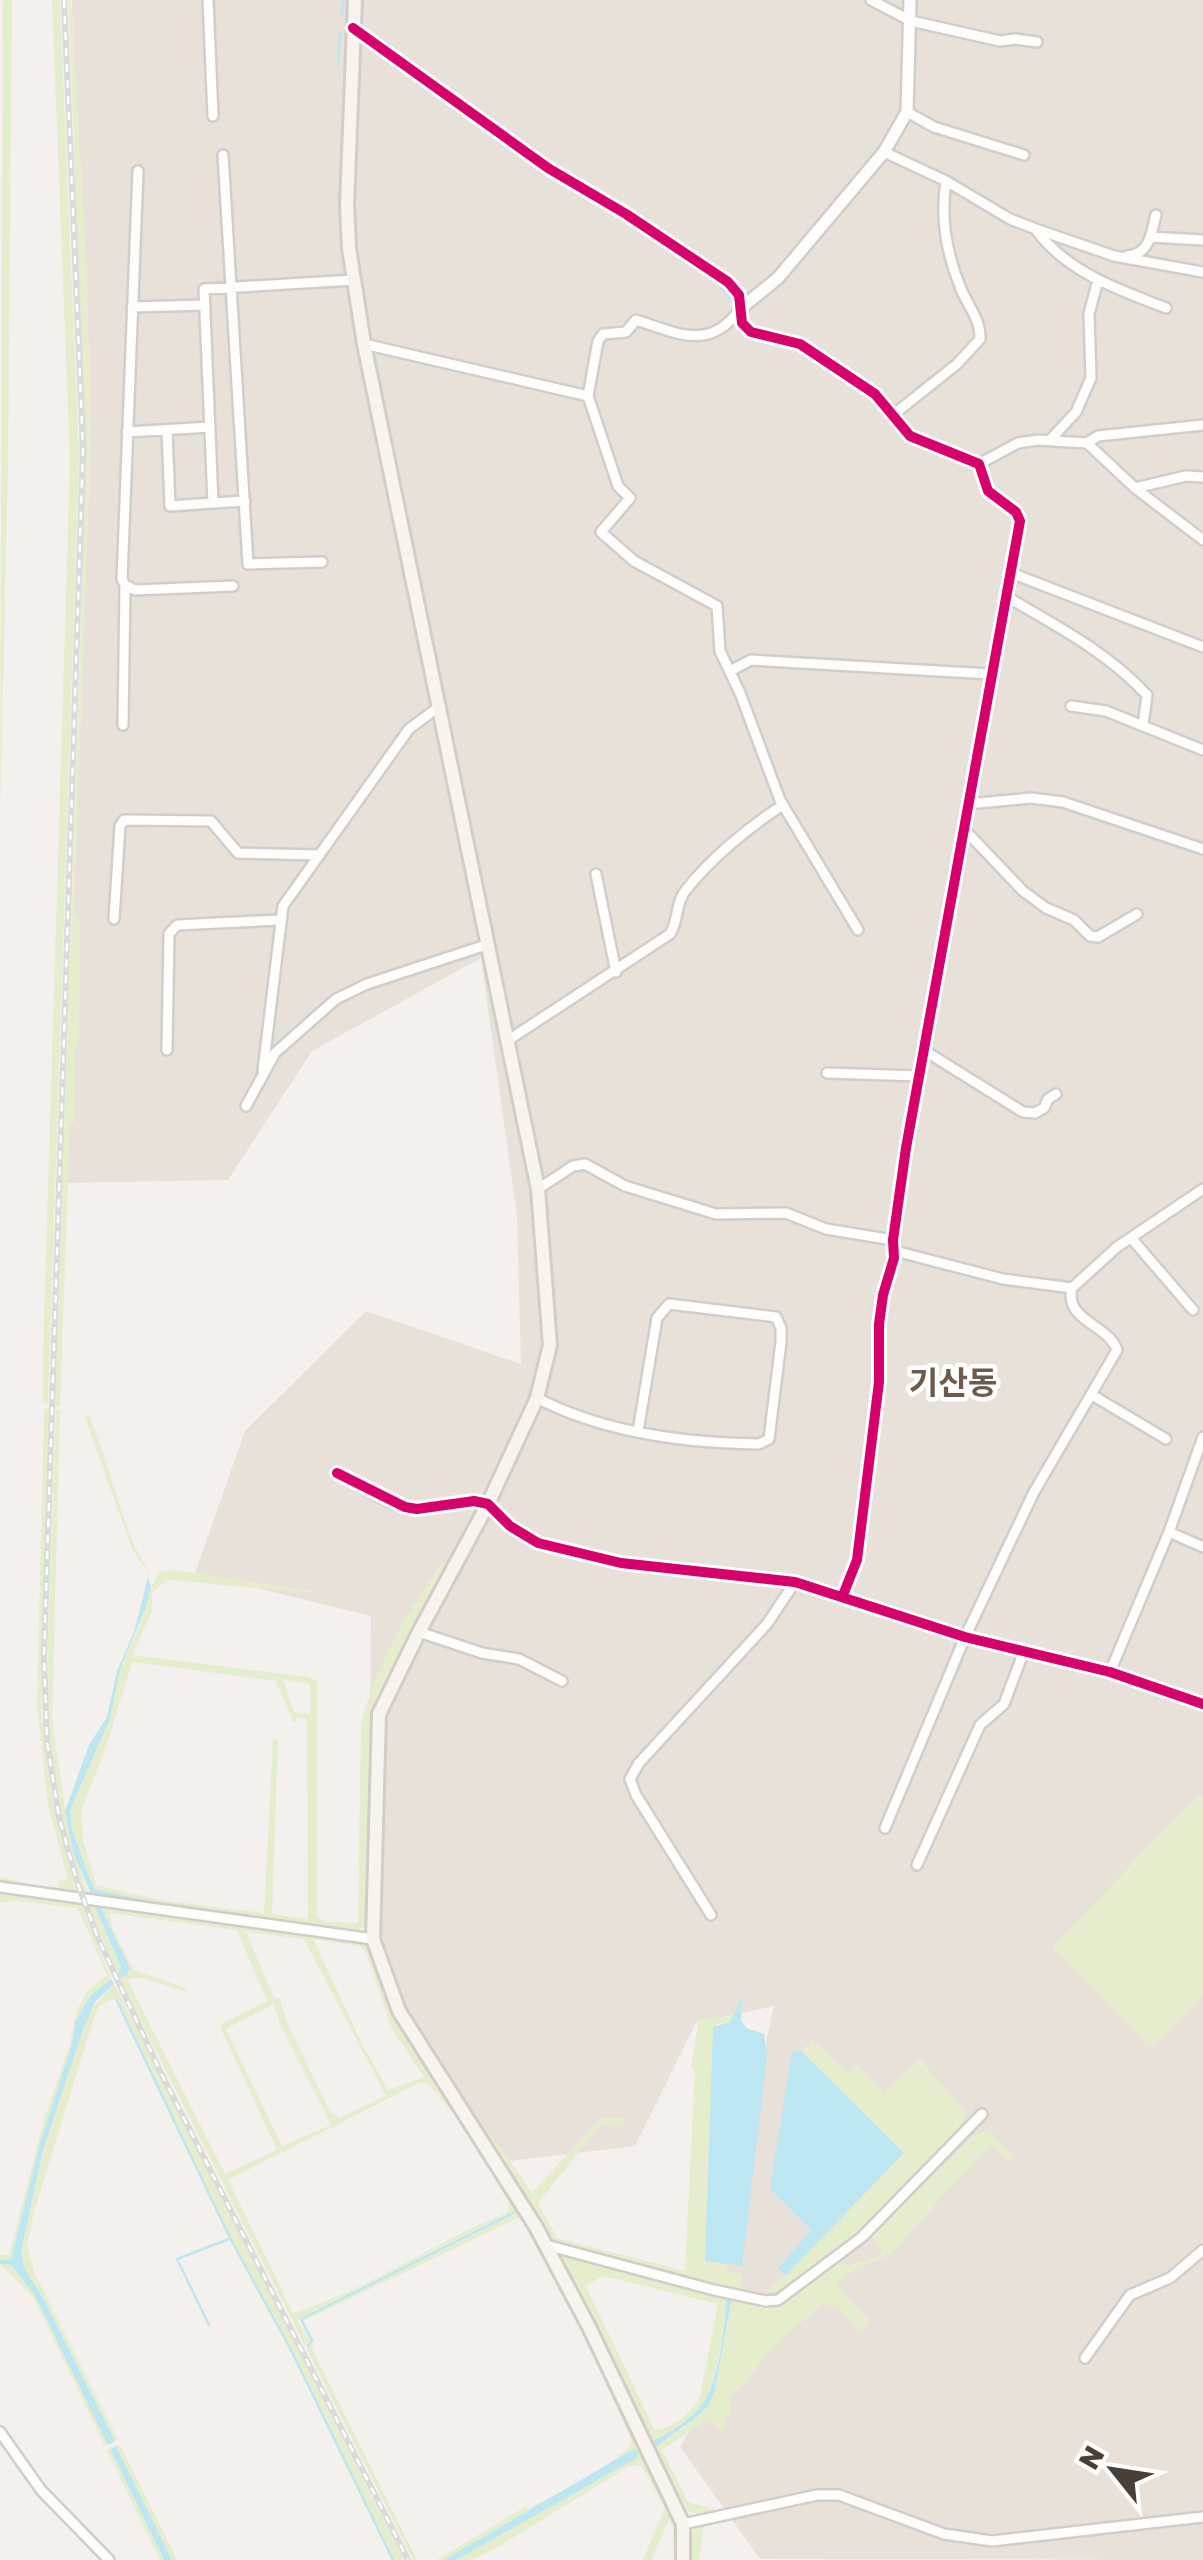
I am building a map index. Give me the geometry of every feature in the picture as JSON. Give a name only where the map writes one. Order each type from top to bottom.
[{"type":"main road","points":[[355,0],[347,205],[354,280],[538,1189],[550,1345],[537,1398],[488,1504],[380,1714],[373,1938],[399,2012],[546,2245],[590,2327],[682,2524],[683,2560]]},
{"type":"street","points":[[208,0],[213,116]]},
{"type":"street","points":[[871,0],[911,22],[1000,40],[1037,42]]},
{"type":"street","points":[[858,930],[783,805],[720,652],[717,606],[634,560],[602,532],[630,498],[618,486],[588,396],[603,334],[626,332],[636,320],[688,336],[704,336],[730,323],[740,309],[778,278],[884,152],[907,112],[910,0]]},
{"type":"street","points":[[353,28],[548,168],[728,282],[738,295],[742,323],[751,332],[800,344],[874,394],[910,436],[979,464],[988,491],[1016,512],[1020,521],[919,1076],[883,1296],[879,1382],[857,1560],[843,1595]]},
{"type":"street","points":[[907,112],[934,127],[1024,155]]},
{"type":"street","points":[[884,152],[1036,229],[1114,256],[1203,272]]},
{"type":"street","points":[[222,155],[248,564],[322,562]]},
{"type":"street","points":[[123,725],[125,585],[121,570],[138,170]]},
{"type":"street","points":[[893,415],[957,364],[980,339],[981,328],[950,259],[943,224],[946,181]]},
{"type":"street","points":[[1114,256],[1141,253],[1156,215]]},
{"type":"street","points":[[1036,229],[1059,256],[1098,280],[1166,308]]},
{"type":"street","points":[[1150,237],[1203,240]]},
{"type":"street","points":[[213,503],[204,289],[354,280]]},
{"type":"street","points":[[1050,440],[1076,412],[1091,378],[1089,314],[1098,280]]},
{"type":"street","points":[[132,307],[205,305]]},
{"type":"street","points":[[364,344],[588,396]]},
{"type":"street","points":[[979,464],[1018,443],[1087,443],[1098,436],[1203,425]]},
{"type":"street","points":[[127,432],[210,427]]},
{"type":"street","points":[[167,430],[170,506],[244,501]]},
{"type":"street","points":[[1087,443],[1135,488],[1203,540]]},
{"type":"street","points":[[1135,488],[1186,476],[1203,477]]},
{"type":"street","points":[[1011,572],[1203,647]]},
{"type":"street","points":[[125,585],[134,590],[233,586]]},
{"type":"street","points":[[1007,597],[1110,659],[1132,678],[1147,695],[1143,725]]},
{"type":"street","points":[[730,671],[751,660],[990,674]]},
{"type":"street","points":[[263,1070],[283,906],[409,730],[440,706]]},
{"type":"street","points":[[1071,706],[1106,711],[1202,746]]},
{"type":"street","points":[[967,804],[1032,798],[1062,802],[1203,850]]},
{"type":"street","points":[[510,1040],[670,934],[678,922],[683,892],[748,830],[783,805]]},
{"type":"street","points":[[114,919],[120,826],[124,820],[212,821],[238,853],[318,855]]},
{"type":"street","points":[[963,828],[1023,892],[1074,920],[1090,936],[1098,936],[1138,914]]},
{"type":"street","points":[[596,874],[616,972]]},
{"type":"street","points":[[167,1050],[169,934],[177,925],[279,920]]},
{"type":"street","points":[[246,1106],[275,1053],[336,999],[367,984],[489,944]]},
{"type":"street","points":[[925,1050],[1023,1112],[1035,1113],[1056,1094]]},
{"type":"street","points":[[827,1073],[919,1076]]},
{"type":"street","points":[[538,1189],[573,1166],[585,1164],[595,1166],[610,1180],[716,1214],[786,1213],[826,1229],[1003,1279],[1072,1288]]},
{"type":"street","points":[[885,1828],[965,1637],[1034,1492],[1117,1350],[1114,1340],[1074,1309],[1072,1288],[1082,1276],[1203,1189]]},
{"type":"street","points":[[1132,1239],[1193,1310]]},
{"type":"street","points":[[537,1398],[554,1407],[638,1431],[669,1438],[758,1444],[769,1440],[781,1342],[776,1317],[669,1304],[657,1318],[638,1431]]},
{"type":"street","points":[[1092,1395],[1166,1439]]},
{"type":"street","points":[[1110,1672],[1169,1532],[1203,1437]]},
{"type":"street","points":[[337,1473],[418,1509],[474,1500],[488,1504],[510,1526],[538,1543],[622,1563],[795,1582],[965,1637],[1110,1672],[1203,1704]]},
{"type":"street","points":[[1169,1532],[1203,1547]]},
{"type":"street","points":[[710,1914],[630,1779],[640,1763],[766,1624],[795,1582]]},
{"type":"street","points":[[419,1632],[482,1653],[519,1659],[562,1682]]},
{"type":"street","points":[[917,1866],[980,1724],[1004,1704],[1024,1651]]},
{"type":"street","points":[[0,1887],[373,1938]]},
{"type":"street","points":[[546,2245],[714,2290],[778,2300],[862,2238],[982,2114]]},
{"type":"street","points":[[1086,2358],[1130,2295],[1170,2278],[1203,2250]]},
{"type":"street","points":[[0,2432],[41,2490],[109,2560]]},
{"type":"street","points":[[682,2524],[817,2496],[840,2495],[944,2534],[992,2541],[1203,2517]]},
{"type":"shaded area","points":[[72,0],[1203,0],[1203,2560],[760,2559],[680,2447],[745,2338],[716,2270],[774,2006],[696,2023],[635,2146],[502,2162],[368,1950],[371,1616],[195,1573],[245,1431],[366,1311],[521,1364],[517,1216],[481,958],[312,1051],[228,1180],[64,1183],[82,590]]},
{"type":"green space","points":[[3,0],[12,0],[0,816]]},
{"type":"green space","points":[[52,0],[60,0],[79,457],[48,1404],[43,1403],[43,1352],[70,461]]},
{"type":"green space","points":[[68,0],[87,270],[91,437],[74,915],[80,917],[79,1046],[75,1047],[75,1122],[70,1124],[60,1407],[55,1406],[87,451]]},
{"type":"green space","points":[[44,1409],[50,1409],[41,1712],[51,1793],[76,1894],[0,1883],[0,1877],[57,1891],[59,1881],[68,1879],[48,1805],[37,1706]]},
{"type":"green space","points":[[56,1410],[60,1411],[52,1719],[68,1828],[85,1887],[92,1896],[84,1895],[67,1842],[49,1743],[48,1641]]},
{"type":"green space","points":[[84,1415],[89,1416],[96,1432],[131,1539],[151,1577],[132,1549]]},
{"type":"green space","points":[[442,1562],[447,1564],[372,1722],[368,1924],[354,1933],[94,1896],[96,1893],[153,1902],[94,1889],[72,1830],[70,1810],[106,1728],[120,1670],[151,1586],[160,1572],[171,1570],[313,1593],[167,1580],[152,1593],[152,1612],[132,1655],[309,1677],[317,1682],[317,1917],[326,1922],[358,1923],[361,1722],[373,1684],[402,1623]],"holes":[[[132,1662],[276,1681],[293,1722],[297,1717],[307,1720],[308,1919],[272,1914],[278,1739],[273,1740],[264,1913],[160,1900],[96,1885],[83,1840],[81,1812]],[[283,1679],[310,1684],[310,1714],[294,1712]]]},
{"type":"green space","points":[[1199,1795],[1203,1796],[1203,1997],[1156,2045],[1148,2045],[1054,1944]]},
{"type":"green space","points":[[0,1889],[80,1900],[111,1979],[91,1995],[75,2022],[72,2044],[40,2143],[11,2260],[0,2260],[0,2255],[9,2255],[44,2120],[70,2044],[77,2010],[88,1991],[107,1975],[78,1908],[0,1903]]},
{"type":"green space","points":[[86,1901],[93,1902],[121,1967],[118,1975]]},
{"type":"green space","points":[[97,1903],[371,1945],[395,2008],[519,2208],[299,2318],[310,2341],[305,2346],[119,1978],[127,1975]],"holes":[[[109,1913],[237,1930],[267,2001],[221,2024],[221,2029],[277,2150],[225,2174],[128,1981],[144,1978],[186,1992],[186,1988],[134,1970],[113,1930]],[[246,1932],[304,1939],[386,2096],[340,2118],[331,2113],[287,2023],[280,1998],[274,1998]],[[313,1939],[360,1946],[366,1952],[392,2029],[424,2077],[388,2090]],[[274,2004],[280,2024],[331,2125],[282,2146],[226,2029]],[[419,2083],[426,2083],[471,2139],[509,2202],[508,2212],[348,2292],[293,2313],[228,2180]]]},
{"type":"green space","points":[[114,1984],[405,2560],[394,2560],[231,2238],[118,2001],[112,1999],[99,2006],[90,2030],[27,2245],[35,2274],[118,2440],[115,2441],[24,2268],[21,2252],[43,2150],[89,2012]]},
{"type":"green space","points":[[733,2016],[730,2023],[717,2024],[705,2260],[727,2265],[727,2272],[742,2274],[741,2287],[760,2298],[554,2245],[488,2136],[493,2137],[532,2193],[599,2119],[625,2117],[625,2124],[600,2126],[538,2203],[557,2238],[685,2271],[695,2070],[691,2067],[699,2019]]},
{"type":"green space","points":[[812,2040],[848,2073],[857,2065],[884,2092],[920,2059],[966,2112],[963,2124],[840,2249],[787,2287],[767,2292],[903,2154],[801,2051]]},
{"type":"green space","points":[[990,2130],[1014,2157],[1009,2162],[990,2146],[903,2239],[905,2243],[836,2284],[870,2322],[861,2332],[837,2307],[822,2304],[765,2355],[747,2382],[729,2397],[732,2403],[722,2432],[710,2418],[662,2450],[688,2502],[720,2511],[688,2511],[654,2448],[690,2423],[711,2399],[732,2298],[761,2305],[778,2304],[842,2260],[846,2266],[875,2258],[883,2250],[871,2237],[974,2135]]},
{"type":"green space","points":[[521,2211],[589,2336],[677,2525],[680,2560],[674,2560],[669,2519],[652,2560],[643,2560],[665,2508],[641,2465],[628,2467],[496,2548],[472,2560],[456,2560],[639,2455],[444,2560],[437,2560],[614,2460],[632,2442],[592,2351],[520,2217],[303,2321]]},
{"type":"green space","points":[[559,2252],[726,2296],[712,2383],[702,2404],[685,2421],[651,2442]],"holes":[[[603,2276],[718,2304],[700,2396],[682,2419],[655,2430],[587,2285]]]},
{"type":"green space","points":[[0,2264],[11,2265],[34,2294],[108,2445],[105,2446],[33,2297]]},
{"type":"green space","points":[[303,2321],[314,2340],[312,2349],[417,2560],[413,2560],[307,2349],[313,2341]]},
{"type":"green space","points":[[120,2445],[177,2560],[172,2560],[116,2446]]},
{"type":"green space","points":[[110,2449],[164,2560],[160,2560],[107,2450]]},
{"type":"green space","points":[[704,2525],[699,2560],[688,2560],[691,2533]]},
{"type":"water","points":[[148,1577],[151,1586],[147,1604],[120,1670],[110,1719],[70,1810],[72,1830],[94,1889],[154,1902],[92,1896],[73,1852],[65,1811],[89,1745],[107,1717],[117,1671],[134,1632]]},
{"type":"water","points":[[93,1902],[100,1906],[130,1968],[127,1975],[119,1978],[121,1967]]},
{"type":"water","points":[[111,1979],[114,1984],[95,2002],[84,2027],[43,2150],[21,2252],[24,2268],[115,2441],[108,2445],[34,2294],[11,2265],[0,2264],[0,2260],[11,2259],[75,2022],[91,1995]]},
{"type":"water","points":[[742,1995],[741,2020],[746,2028],[764,2034],[767,2057],[742,2266],[705,2261],[713,2027],[730,2022]]},
{"type":"water","points":[[801,2051],[904,2153],[785,2276],[778,2268],[811,2230],[770,2189],[792,2053]]},
{"type":"water","points":[[726,2296],[732,2298],[710,2404],[654,2448],[651,2442],[685,2421],[708,2395],[720,2353]]},
{"type":"water","points":[[116,2446],[172,2560],[164,2560],[110,2449]]},
{"type":"water","points":[[634,2449],[638,2451],[637,2458],[456,2560],[444,2560]]},
{"type":"waterway","points":[[342,15],[343,0]]},
{"type":"waterway","points":[[338,65],[340,34]]},
{"type":"waterway","points":[[363,43],[388,60]]},
{"type":"waterway","points":[[455,108],[510,150]]},
{"type":"waterway","points":[[520,157],[628,223]]},
{"type":"waterway","points":[[639,230],[650,237]]},
{"type":"waterway","points":[[677,255],[718,283],[733,302]]},
{"type":"waterway","points":[[117,2001],[230,2238],[292,2352],[393,2560]]},
{"type":"waterway","points":[[308,2346],[312,2341],[301,2319],[517,2211]]},
{"type":"waterway","points":[[209,2325],[177,2259],[229,2239]]},
{"type":"railway","points":[[64,0],[83,448],[44,1656],[47,1742],[59,1817],[98,1938],[161,2073],[408,2560]]},
{"type":"cycle path","points":[[353,28],[548,168],[728,282],[739,295],[742,323],[751,332],[800,344],[875,394],[910,436],[979,464],[988,491],[1016,512],[1020,521],[906,1148],[894,1258],[879,1324],[879,1382],[857,1560],[843,1595]]},
{"type":"cycle path","points":[[337,1473],[405,1507],[417,1509],[474,1501],[488,1504],[510,1526],[538,1543],[621,1563],[795,1582],[965,1637],[1110,1672],[1203,1704]]},
{"type":"district","name":"기산동","points":[[953,1382]]}]
